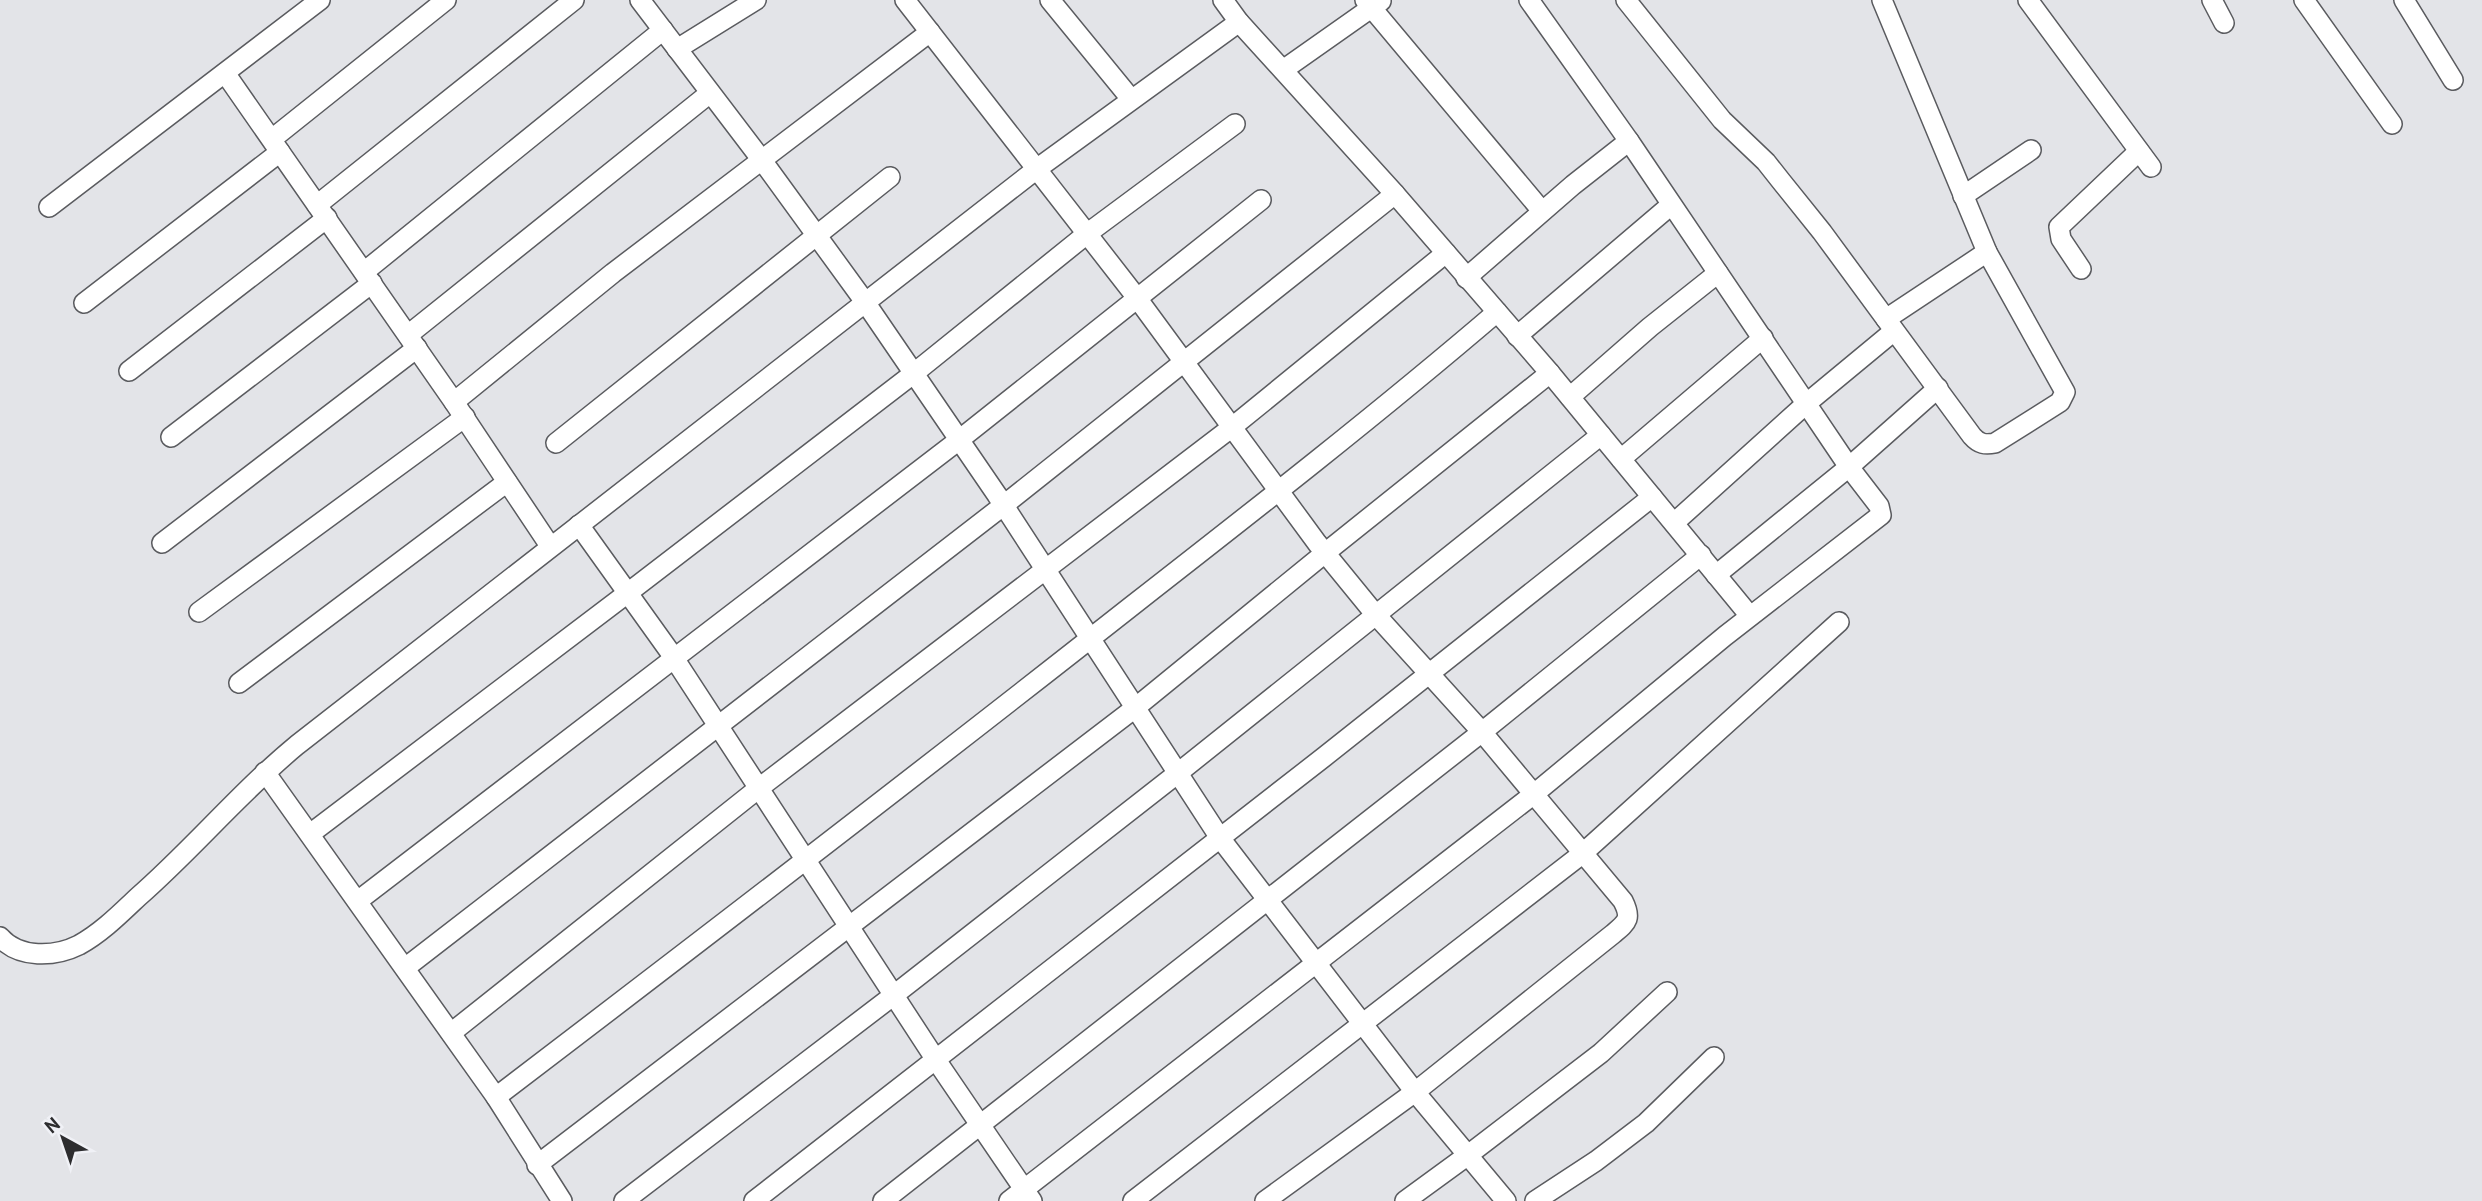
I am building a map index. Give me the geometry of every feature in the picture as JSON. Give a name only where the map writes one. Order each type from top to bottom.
[{"type":"street","points":[[49,207],[320,0]]},
{"type":"street","points":[[84,303],[276,146],[446,0]]},
{"type":"street","points":[[129,371],[574,0]]},
{"type":"street","points":[[640,0],[865,302],[1004,505],[1220,838],[1318,962],[1415,1092],[1506,1201]]},
{"type":"street","points":[[677,49],[756,0]]},
{"type":"street","points":[[905,0],[1088,233],[1325,553],[1482,732],[1623,901],[1628,912],[1626,922],[1415,1092],[1265,1201]]},
{"type":"street","points":[[1050,0],[1130,99]]},
{"type":"street","points":[[1223,0],[1239,22],[1395,194],[1550,373],[1750,616]]},
{"type":"street","points":[[579,525],[674,659],[980,1127],[1022,1197],[1534,794],[1750,616],[1881,515],[1879,506],[1849,467],[1629,141],[1529,0]]},
{"type":"street","points":[[1626,0],[1722,120],[1766,162],[1822,232],[1976,442],[1985,445],[1995,443],[2060,402],[2065,396],[2063,384],[1987,252],[1882,0]]},
{"type":"street","points":[[2028,0],[2151,167]]},
{"type":"street","points":[[2212,0],[2224,23]]},
{"type":"street","points":[[2304,0],[2392,124]]},
{"type":"street","points":[[2404,0],[2453,80]]},
{"type":"street","points":[[1283,70],[1373,2],[1542,211]]},
{"type":"street","points":[[0,937],[18,950],[39,954],[58,953],[80,944],[107,925],[181,860],[265,772],[297,745],[1038,168],[1239,22]]},
{"type":"street","points":[[172,437],[368,278],[663,30]]},
{"type":"street","points":[[199,612],[459,410],[613,273],[930,32]]},
{"type":"street","points":[[225,73],[550,546]]},
{"type":"street","points":[[162,543],[412,342],[710,93]]},
{"type":"street","points":[[310,834],[913,373],[1088,233],[1235,124]]},
{"type":"street","points":[[1466,278],[1542,211],[1629,141]]},
{"type":"street","points":[[1963,196],[2031,150]]},
{"type":"street","points":[[2081,269],[2058,232],[2059,227],[2139,151]]},
{"type":"street","points":[[556,443],[890,177]]},
{"type":"street","points":[[405,968],[1004,505],[1395,194]]},
{"type":"street","points":[[359,900],[959,440],[1261,200]]},
{"type":"street","points":[[1517,336],[1671,205]]},
{"type":"street","points":[[1674,523],[1890,325],[1987,252]]},
{"type":"street","points":[[451,1033],[759,789],[1231,428],[1446,253]]},
{"type":"street","points":[[1570,397],[1650,327],[1718,273]]},
{"type":"street","points":[[496,1097],[807,861],[1278,491],[1497,313]]},
{"type":"street","points":[[1621,459],[1763,338]]},
{"type":"street","points":[[537,1165],[1135,708],[1550,373]]},
{"type":"street","points":[[1716,575],[1849,467],[1938,388]]},
{"type":"street","points":[[624,1201],[1178,773],[1601,435]]},
{"type":"street","points":[[239,683],[507,482]]},
{"type":"street","points":[[754,1201],[1430,674],[1652,497]]},
{"type":"street","points":[[883,1201],[1482,732],[1701,555]]},
{"type":"street","points":[[1133,1201],[1582,853],[1839,622]]},
{"type":"street","points":[[265,772],[359,900],[496,1097],[562,1201]]},
{"type":"street","points":[[1405,1201],[1601,1053],[1667,992]]},
{"type":"street","points":[[1535,1201],[1597,1161],[1646,1123],[1714,1057]]}]
